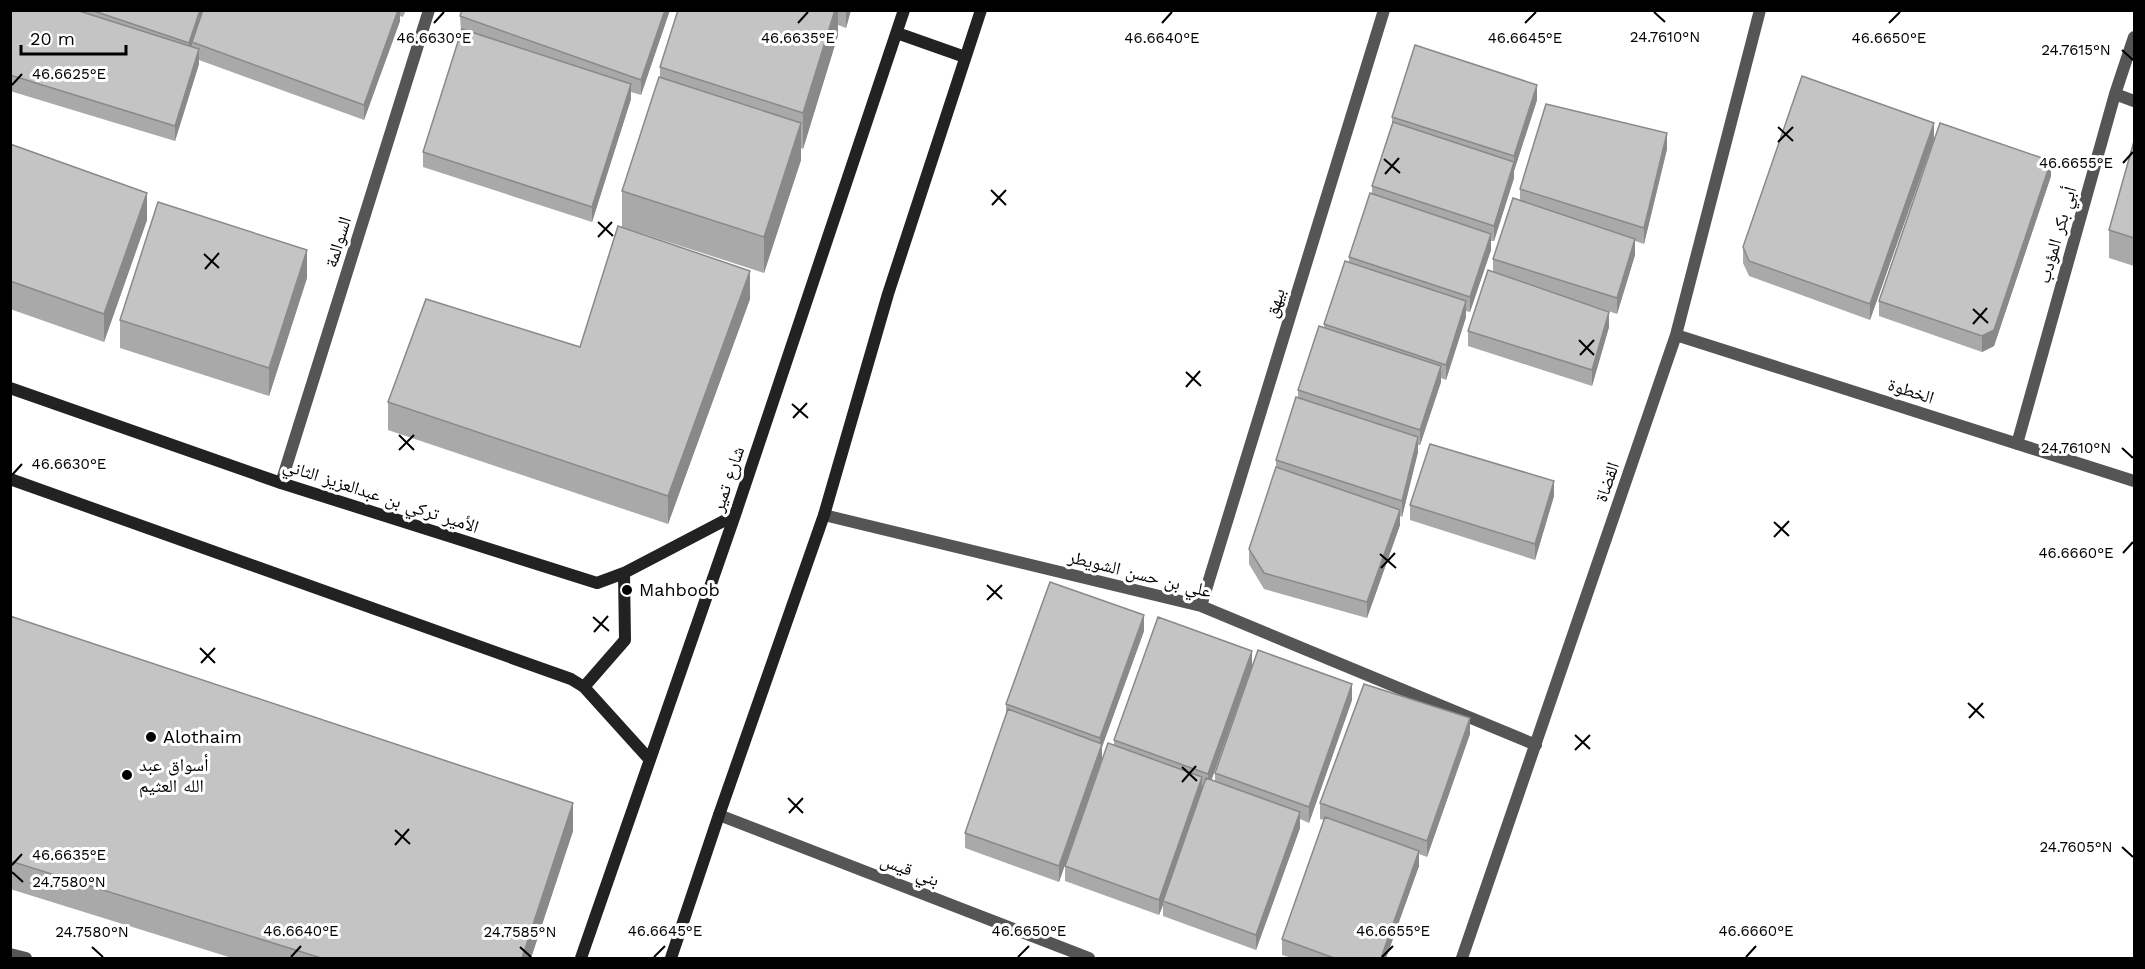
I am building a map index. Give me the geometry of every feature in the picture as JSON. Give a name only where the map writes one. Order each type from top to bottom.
[{"type":"street","name":"السوالمة","points":[[281,483],[429,10]]},
{"type":"street","name":"شارع تمير","points":[[581,958],[735,515],[904,10]]},
{"type":"street","points":[[671,958],[824,514],[888,294],[981,10]]},
{"type":"street","name":"بيهق","points":[[1201,606],[1384,10]]},
{"type":"street","name":"القضاة","points":[[1462,958],[1676,335],[1760,10]]},
{"type":"street","points":[[897,33],[965,57]]},
{"type":"street","name":"أبي بكر المؤدب","points":[[2017,444],[2115,94],[2134,36]]},
{"type":"street","points":[[2115,94],[2134,101]]},
{"type":"street","name":"الخطوة","points":[[1676,335],[2134,481]]},
{"type":"street","name":"الأمير تركي بن عبدالعزيز الثاني","points":[[10,388],[281,483],[597,583],[624,573],[735,515]]},
{"type":"street","points":[[10,479],[572,679],[584,687],[650,760]]},
{"type":"street","name":"علي بن حسن الشويطر","points":[[824,514],[1201,606],[1536,745]]},
{"type":"street","points":[[584,687],[625,640],[624,573]]},
{"type":"street","name":"بني قيس","points":[[719,815],[1086,958]]},
{"type":"street","points":[[10,954],[26,958]]},
{"type":"building","points":[[12,10],[76,10],[199,49],[175,126],[10,75],[10,14]]},
{"type":"building","points":[[91,10],[200,10],[189,43]]},
{"type":"building","points":[[203,10],[398,10],[364,105],[192,42]]},
{"type":"building","points":[[462,10],[665,10],[641,80],[460,16]]},
{"type":"building","points":[[678,10],[835,10],[803,113],[660,67]]},
{"type":"building","points":[[462,29],[631,84],[592,207],[423,152]]},
{"type":"building","points":[[1415,45],[1537,85],[1514,156],[1392,117]]},
{"type":"building","points":[[1802,76],[1934,123],[1870,304],[1749,261],[1743,247]]},
{"type":"building","points":[[659,77],[801,123],[764,237],[622,191]]},
{"type":"building","points":[[1546,104],[1667,133],[1644,228],[1520,189]]},
{"type":"building","points":[[1393,122],[1514,162],[1494,226],[1372,186]]},
{"type":"building","points":[[1940,123],[2051,161],[1994,330],[1982,336],[1879,301]]},
{"type":"building","points":[[2134,141],[2134,238],[2109,230]]},
{"type":"building","points":[[10,144],[147,193],[104,314],[10,281]]},
{"type":"building","points":[[1370,193],[1491,234],[1470,297],[1349,257]]},
{"type":"building","points":[[1513,198],[1635,239],[1617,298],[1493,259]]},
{"type":"building","points":[[158,202],[307,250],[269,368],[120,320]]},
{"type":"building","points":[[618,226],[750,271],[668,496],[388,402],[426,299],[580,347]]},
{"type":"building","points":[[1345,261],[1466,301],[1446,365],[1324,324]]},
{"type":"building","points":[[1488,270],[1609,312],[1592,370],[1468,331]]},
{"type":"building","points":[[1319,326],[1441,366],[1420,430],[1298,390]]},
{"type":"building","points":[[1296,397],[1418,437],[1402,501],[1276,460]]},
{"type":"building","points":[[1430,444],[1554,481],[1535,544],[1410,505]]},
{"type":"building","points":[[1276,467],[1400,510],[1367,602],[1264,573],[1249,549]]},
{"type":"building","points":[[1050,582],[1144,615],[1100,738],[1006,704]]},
{"type":"building","name":"Alothaim","points":[[10,616],[573,803],[522,958],[321,958],[10,861]]},
{"type":"building","points":[[1158,617],[1252,651],[1208,774],[1114,740]]},
{"type":"building","points":[[1258,650],[1352,684],[1309,807],[1215,773]]},
{"type":"building","points":[[1364,684],[1470,718],[1427,841],[1320,803]]},
{"type":"building","points":[[1008,709],[1102,744],[1059,866],[965,833]]},
{"type":"building","points":[[1108,743],[1202,777],[1159,900],[1065,866]]},
{"type":"building","points":[[1206,778],[1300,812],[1256,935],[1163,901]]},
{"type":"building","points":[[1325,817],[1419,851],[1381,958],[1334,958],[1282,939]]},
{"type":"place","name":"Mahboob","points":[[627,590]]},
{"type":"place","name":"Alothaim","points":[[151,737]]},
{"type":"place","name":"أسواق عبد الله العثيم","points":[[127,775]]}]
